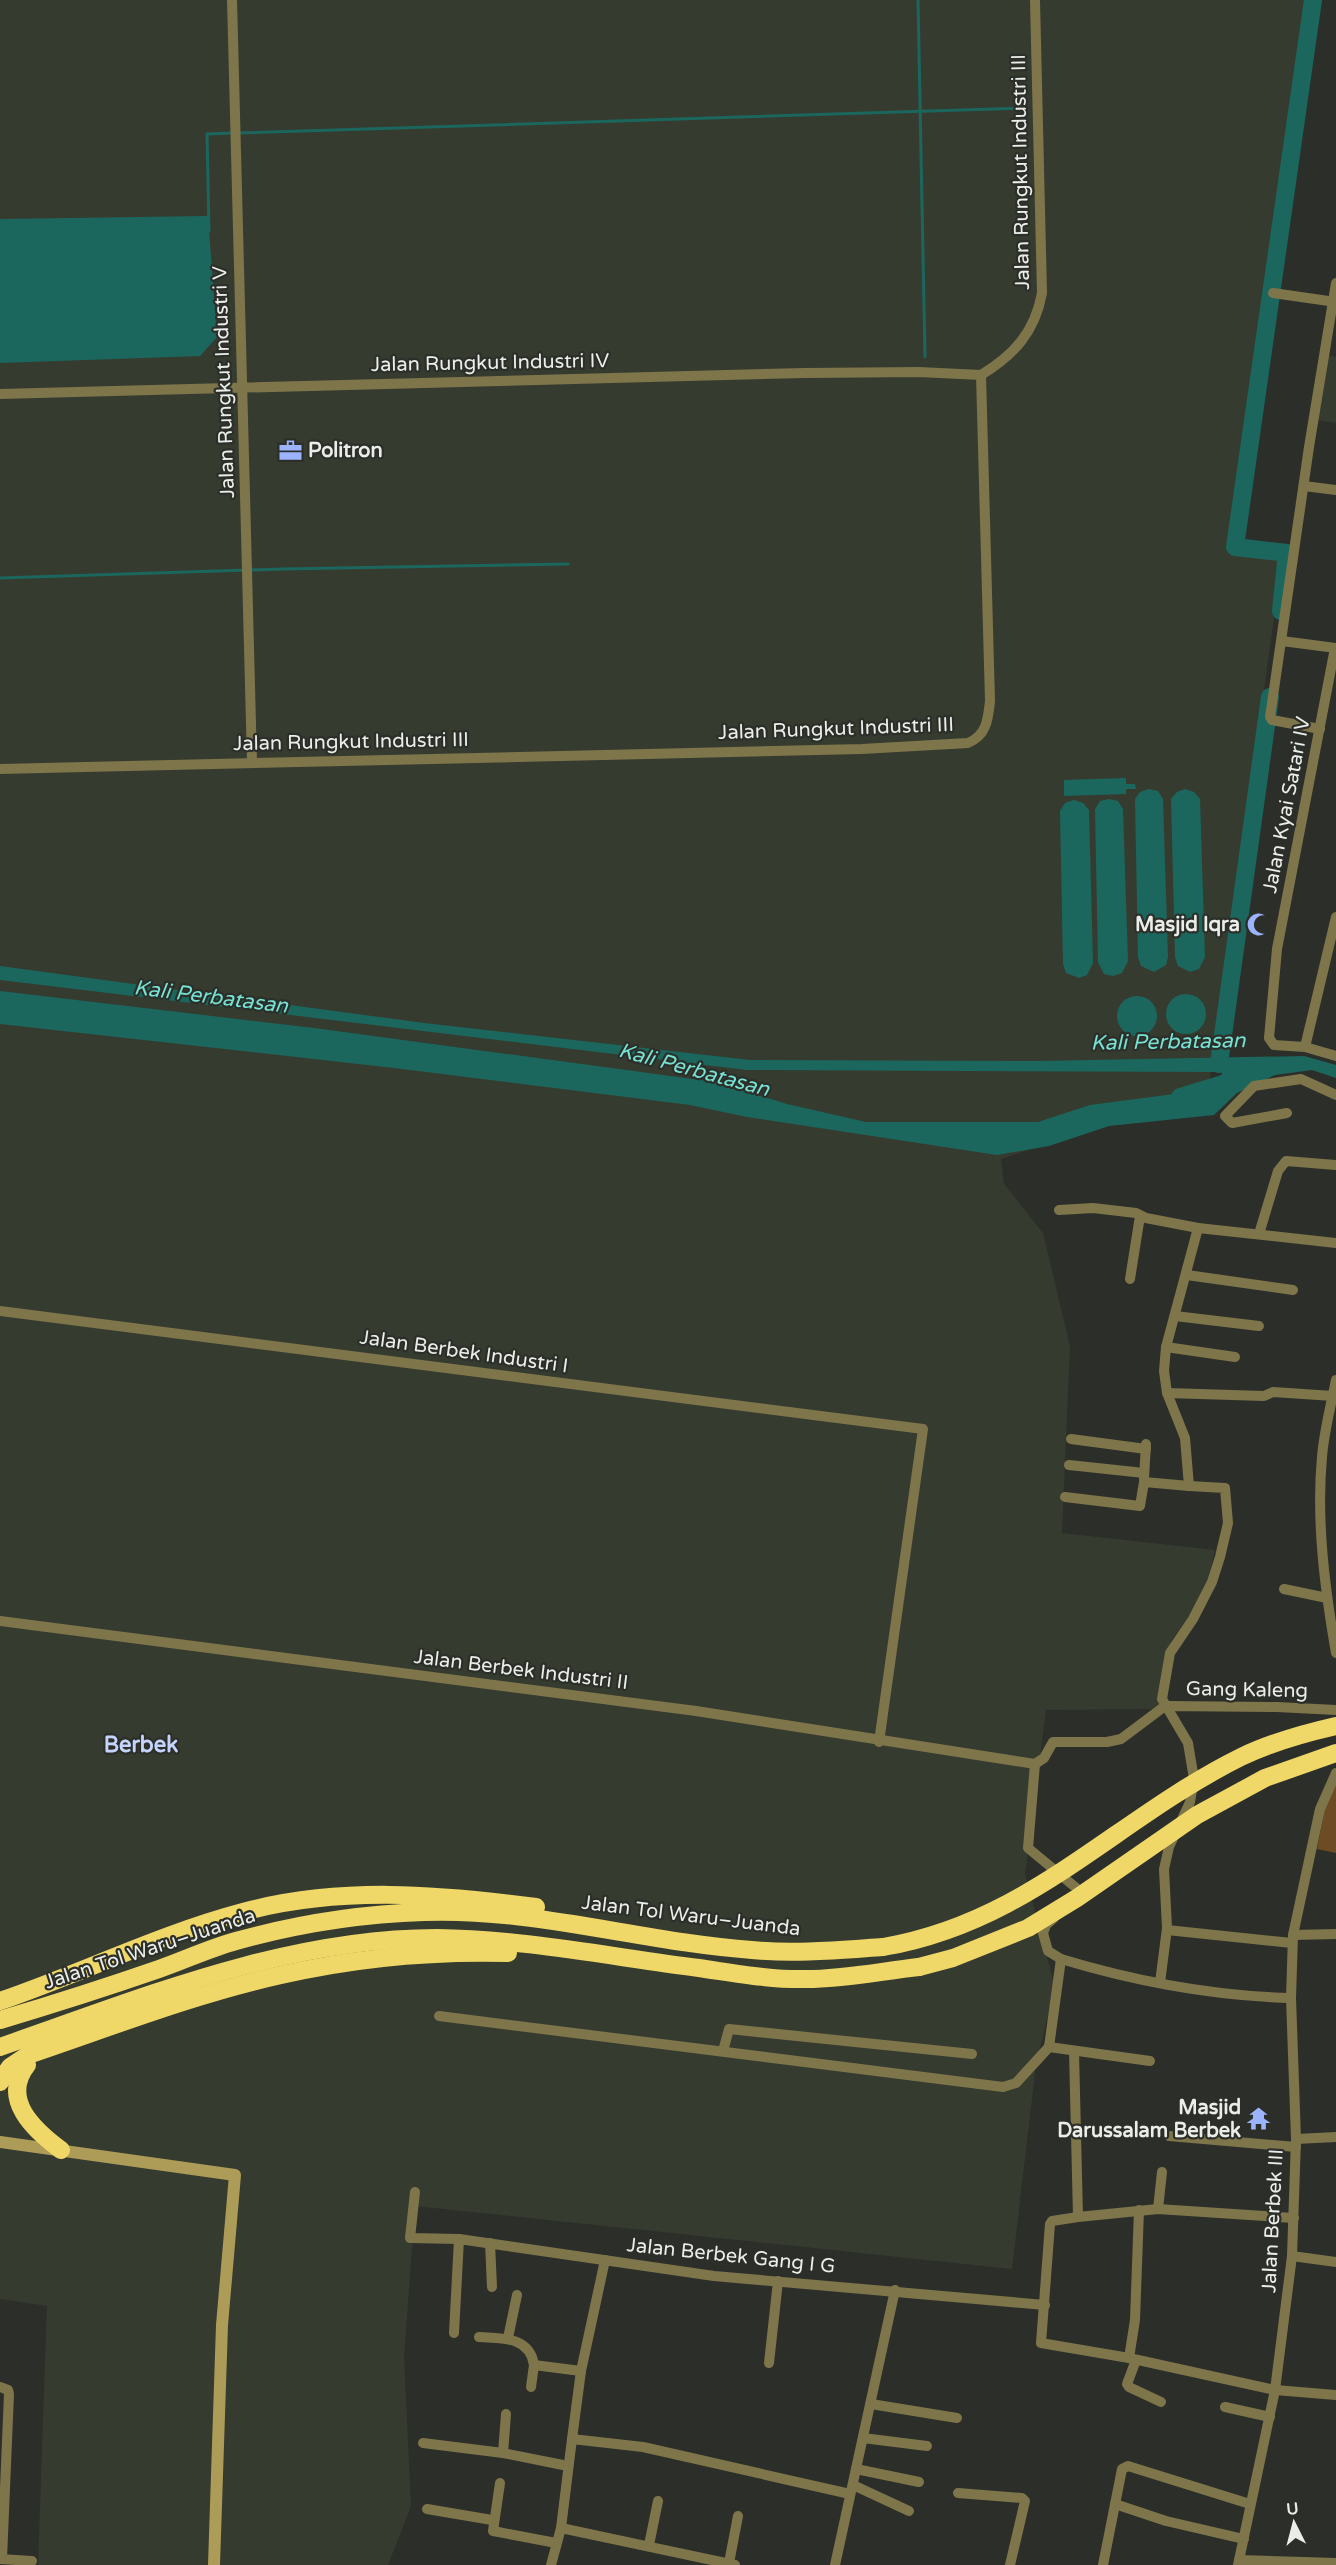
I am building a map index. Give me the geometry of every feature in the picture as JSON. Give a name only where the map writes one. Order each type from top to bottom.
[{"type":"highway","name":"Jalan Tol Waru–Juanda","points":[[1,2020],[64,2002],[234,1941],[307,1924],[366,1916],[425,1912],[537,1918],[749,1950],[803,1954],[882,1947],[916,1941],[957,1928],[1009,1905],[1210,1774],[1244,1756],[1336,1726]]},
{"type":"highway","points":[[0,2047],[249,1964],[318,1948],[370,1940],[434,1938],[485,1941],[725,1972],[806,1979],[857,1976],[919,1967],[962,1955],[1028,1928],[1077,1898],[1197,1815],[1265,1778],[1336,1753]]},
{"type":"highway","points":[[0,2001],[216,1920],[246,1911],[336,1896],[396,1894],[470,1898],[535,1906],[617,1920],[749,1950]]},
{"type":"highway","points":[[0,2082],[9,2067],[28,2055],[164,2009],[281,1975],[337,1964],[418,1955],[506,1953],[656,1970],[725,1972]]},
{"type":"highway","points":[[62,2150],[35,2130],[20,2114],[13,2101],[12,2089],[19,2072],[40,2059],[127,2030],[164,2009]]},
{"type":"street","name":"Jalan Rungkut Industri V","points":[[232,0],[252,762]]},
{"type":"street","name":"Jalan Rungkut Industri III","points":[[0,769],[831,750],[918,747],[972,741],[986,728],[990,701],[981,375],[1004,361],[1025,339],[1039,311],[1042,293],[1035,0]]},
{"type":"street","points":[[1320,729],[1270,718],[1336,283]]},
{"type":"street","points":[[1273,293],[1334,301]]},
{"type":"street","name":"Jalan Rungkut Industri IV","points":[[0,394],[806,373],[919,372],[981,375]]},
{"type":"street","points":[[1304,486],[1336,490]]},
{"type":"street","points":[[1282,641],[1335,648]]},
{"type":"street","name":"Jalan Kyai Satari IV","points":[[1305,1047],[1274,1045],[1269,1041],[1277,949],[1335,648]]},
{"type":"street","points":[[1336,917],[1305,1047],[1336,1056]]},
{"type":"street","points":[[1287,1113],[1232,1123],[1225,1116],[1254,1086],[1301,1079],[1336,1095]]},
{"type":"street","points":[[1258,1234],[1278,1171],[1287,1161],[1336,1165]]},
{"type":"street","points":[[1059,1210],[1093,1208],[1198,1228],[1336,1243]]},
{"type":"street","points":[[1130,1279],[1140,1216]]},
{"type":"street","points":[[1189,1486],[1185,1438],[1167,1393],[1164,1371],[1166,1347],[1198,1228]]},
{"type":"street","points":[[1187,1275],[1293,1290]]},
{"type":"street","name":"Jalan Berbek Industri I","points":[[0,1311],[923,1429],[879,1742]]},
{"type":"street","points":[[1175,1316],[1259,1326]]},
{"type":"street","points":[[1166,1347],[1235,1357]]},
{"type":"street","points":[[1167,1393],[1264,1396],[1273,1392],[1335,1389],[1322,1458],[1324,1563],[1336,1653]]},
{"type":"street","points":[[1065,1497],[1140,1506],[1144,1478],[1146,1446],[1071,1439]]},
{"type":"street","points":[[1069,1465],[1189,1486],[1225,1488],[1228,1523],[1212,1582],[1193,1619],[1170,1653],[1162,1700],[1180,1725],[1188,1743],[1194,1779],[1190,1802],[1169,1847],[1164,1869],[1167,1930],[1160,1983]]},
{"type":"street","points":[[1324,1563],[1336,1563]]},
{"type":"street","points":[[1284,1589],[1328,1598]]},
{"type":"street","name":"Jalan Berbek Industri II","points":[[0,1621],[696,1711],[879,1742],[1035,1764]]},
{"type":"street","name":"Gang Kaleng","points":[[1035,1764],[1044,1758],[1053,1742],[1107,1742],[1122,1738],[1165,1706],[1336,1710]]},
{"type":"street","points":[[1035,1764],[1028,1848],[1086,1896],[1046,1925],[1043,1933],[1048,1951],[1061,1959],[1160,1983],[1260,1998],[1291,1998]]},
{"type":"street","name":"Jalan Berbek III","points":[[1239,2562],[1275,2390],[1292,2256],[1296,2143],[1291,1998],[1293,1939],[1320,1809],[1336,1773]]},
{"type":"street","points":[[1167,1930],[1293,1939],[1336,1934]]},
{"type":"street","points":[[439,2016],[1002,2087],[1016,2083],[1049,2047],[1061,1959]]},
{"type":"street","points":[[723,2051],[729,2029],[972,2055]]},
{"type":"street","points":[[1049,2047],[1150,2061]]},
{"type":"street","points":[[1074,2051],[1078,2217]]},
{"type":"street","points":[[1169,2136],[1296,2143],[1336,2137]]},
{"type":"street","points":[[0,2142],[235,2175],[222,2325],[214,2565]]},
{"type":"street","points":[[1158,2209],[1162,2172]]},
{"type":"street","name":"Jalan Berbek Gang I G","points":[[415,2192],[410,2238],[459,2239],[714,2276],[895,2290],[1045,2305]]},
{"type":"street","points":[[1294,2218],[1158,2209],[1052,2221],[1041,2343],[1132,2359],[1275,2390],[1336,2395]]},
{"type":"street","points":[[1138,2210],[1136,2319],[1127,2384],[1161,2402]]},
{"type":"street","points":[[454,2333],[459,2239]]},
{"type":"street","points":[[490,2244],[492,2287]]},
{"type":"street","points":[[1292,2256],[1336,2262]]},
{"type":"street","points":[[551,2565],[561,2528],[581,2371],[605,2260]]},
{"type":"street","points":[[769,2363],[778,2281]]},
{"type":"street","points":[[835,2565],[895,2290]]},
{"type":"street","points":[[508,2338],[517,2295]]},
{"type":"street","points":[[479,2337],[508,2338],[527,2346],[532,2353],[534,2365],[531,2387]]},
{"type":"street","points":[[534,2365],[581,2371]]},
{"type":"street","points":[[0,2387],[8,2390],[4,2408],[1,2559],[17,2563],[32,2561]]},
{"type":"street","points":[[871,2404],[957,2418]]},
{"type":"street","points":[[1225,2407],[1270,2417]]},
{"type":"street","points":[[503,2453],[506,2414]]},
{"type":"street","points":[[863,2438],[927,2446]]},
{"type":"street","points":[[572,2439],[643,2447],[852,2490],[909,2511]]},
{"type":"street","points":[[423,2443],[503,2453],[568,2466]]},
{"type":"street","points":[[1103,2565],[1122,2469],[1128,2466],[1250,2504]]},
{"type":"street","points":[[856,2469],[919,2482]]},
{"type":"street","points":[[500,2483],[492,2520],[494,2532],[556,2543]]},
{"type":"street","points":[[958,2493],[1022,2498],[1025,2501],[1010,2565]]},
{"type":"street","points":[[649,2546],[658,2501]]},
{"type":"street","points":[[1115,2504],[1166,2521],[1244,2539]]},
{"type":"street","points":[[427,2509],[492,2520]]},
{"type":"street","points":[[561,2528],[649,2546],[694,2560],[732,2564],[738,2516]]},
{"type":"street","points":[[1239,2562],[1336,2564]]},
{"type":"shaded area","points":[[0,0],[1312,0],[1228,550],[1283,554],[1208,1090],[1001,1159],[1004,1184],[1043,1233],[1070,1346],[1062,1533],[1215,1550],[1205,1594],[1171,1641],[1158,1709],[1046,1710],[1025,1874],[1055,1987],[1036,2064],[1012,2269],[415,2206],[404,2357],[411,2506],[388,2565],[38,2565],[47,2306],[0,2299]]},
{"type":"shaded area","points":[[1325,355],[1336,357],[1336,423],[1316,420]]},
{"type":"shaded area","points":[[1336,1782],[1336,1853],[1317,1849],[1328,1793]]},
{"type":"water","points":[[208,216],[217,337],[200,356],[0,363],[0,219]]},
{"type":"water","points":[[1126,778],[1126,784],[1135,784],[1136,789],[1126,789],[1126,794],[1064,796],[1064,780]]},
{"type":"water","points":[[1149,789],[1158,791],[1163,799],[1168,957],[1166,965],[1154,972],[1141,966],[1138,957],[1135,799],[1140,792]]},
{"type":"water","points":[[1185,789],[1194,792],[1200,799],[1205,957],[1199,969],[1190,972],[1178,966],[1175,957],[1171,799],[1177,792]]},
{"type":"water","points":[[1109,799],[1118,801],[1123,809],[1128,961],[1122,973],[1113,976],[1104,974],[1098,962],[1095,809],[1100,801]]},
{"type":"water","points":[[1074,800],[1083,803],[1089,810],[1093,963],[1087,975],[1079,978],[1066,973],[1063,964],[1060,811],[1065,803]]},
{"type":"water","name":"Kali Perbatasan","points":[[0,966],[424,1023],[750,1060],[1039,1061],[1304,1056],[1336,1065],[1336,1078],[1312,1070],[1275,1075],[1237,1093],[1214,1115],[1109,1126],[1049,1146],[997,1155],[747,1117],[690,1105],[394,1068],[0,1024],[0,991],[314,1028],[715,1082],[787,1104],[866,1122],[1038,1122],[1090,1105],[1220,1088],[1222,1072],[747,1070],[0,980]]},
{"type":"water","points":[[1186,994],[1194,995],[1200,1000],[1205,1006],[1205,1022],[1200,1028],[1194,1033],[1186,1034],[1178,1033],[1172,1028],[1167,1022],[1166,1014],[1167,1006],[1172,1000],[1178,995]]},
{"type":"water","points":[[1137,996],[1151,1002],[1157,1016],[1151,1030],[1137,1036],[1123,1030],[1117,1016],[1123,1002]]},
{"type":"waterway","points":[[918,0],[925,357]]},
{"type":"waterway","points":[[1281,611],[1287,553],[1235,547],[1313,0]]},
{"type":"waterway","points":[[239,133],[1025,108]]},
{"type":"waterway","points":[[209,231],[207,134],[232,133]]},
{"type":"waterway","points":[[0,578],[282,569],[568,564]]},
{"type":"waterway","points":[[1219,1064],[1270,697]]},
{"type":"waterway","name":"Kali Perbatasan","points":[[1180,1097],[1242,1078]]},
{"type":"place","name":"Politron","points":[[290,451]]},
{"type":"place","name":"Masjid Iqra","points":[[1258,925]]},
{"type":"place","name":"Masjid Darussalam Berbek","points":[[1259,2119]]},
{"type":"district","name":"Berbek","points":[[141,1745]]}]
